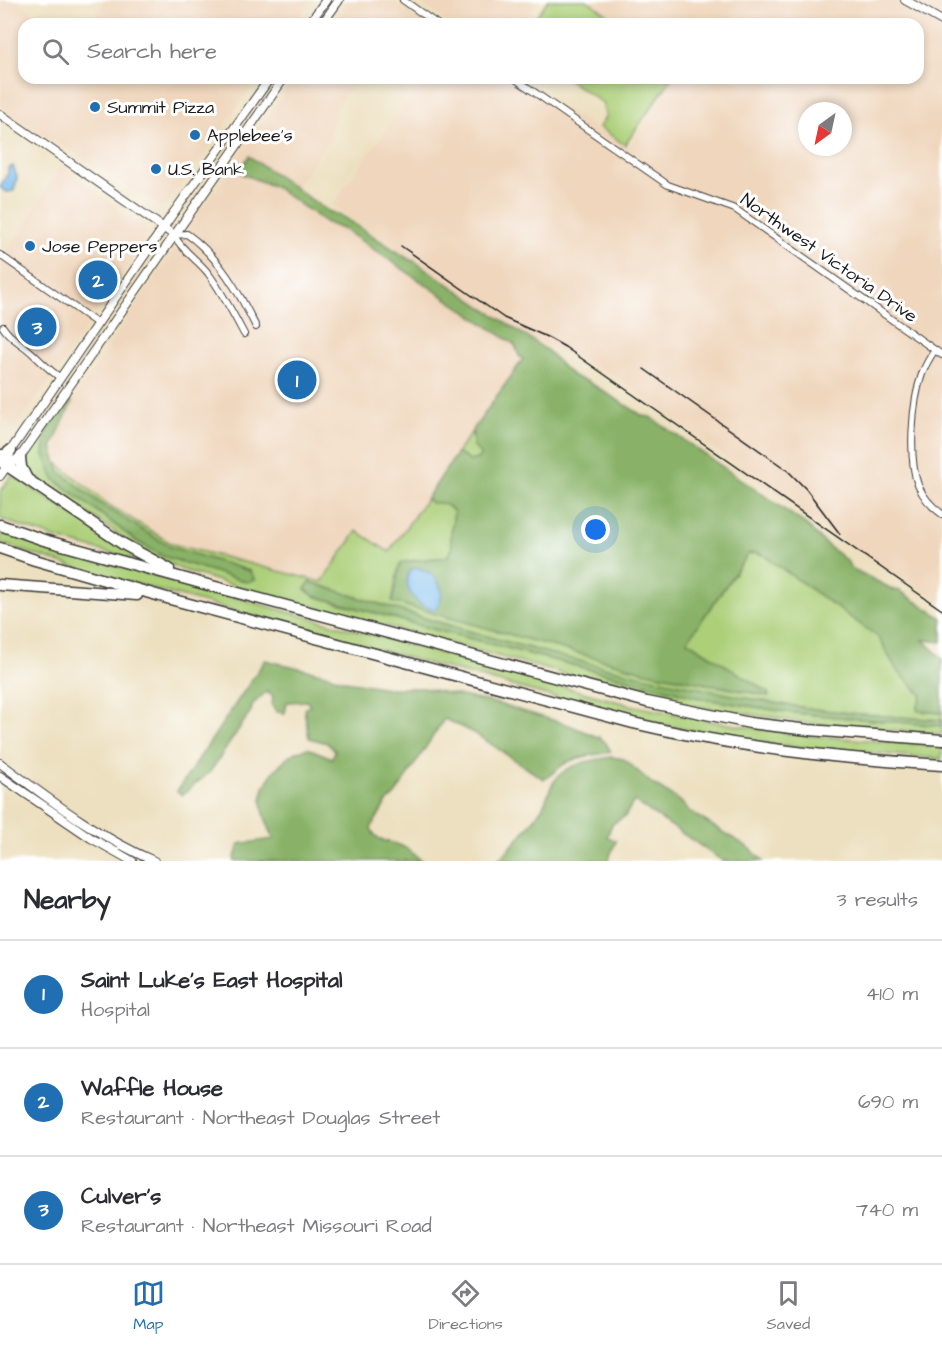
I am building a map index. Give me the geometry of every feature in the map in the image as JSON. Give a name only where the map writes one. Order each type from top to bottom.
[{"type":"highway","points":[[0,455],[11,450]]},
{"type":"highway","points":[[20,457],[21,467],[28,480]]},
{"type":"highway","points":[[3,463],[138,553],[165,568],[208,585]]},
{"type":"highway","points":[[0,525],[44,540],[581,687],[693,713],[809,730],[942,740]]},
{"type":"highway","points":[[0,548],[174,600],[692,737],[810,755],[942,765]]},
{"type":"highway","points":[[0,585],[80,589],[174,600]]},
{"type":"main road","points":[[313,18],[326,0]]},
{"type":"main road","points":[[326,18],[339,0]]},
{"type":"main road","points":[[905,0],[942,21]]},
{"type":"main road","points":[[0,476],[3,463],[11,450],[266,84]]},
{"type":"main road","points":[[3,463],[20,457],[280,84]]},
{"type":"main road","points":[[0,114],[174,235]]},
{"type":"main road","points":[[0,763],[132,861]]},
{"type":"main road","points":[[0,776],[91,838],[154,861]]},
{"type":"street","points":[[403,0],[428,18]]},
{"type":"street","name":"Northwest Victoria Drive","points":[[523,84],[668,185],[735,209],[942,355]]},
{"type":"street","points":[[244,334],[209,274],[179,245],[174,235],[187,234],[206,248],[221,268],[256,327]]},
{"type":"street","points":[[0,255],[98,324]]},
{"type":"street","points":[[3,327],[10,337],[31,351],[44,366],[61,378]]},
{"type":"street","points":[[935,350],[922,373],[917,390],[913,449],[916,478],[921,490],[930,504],[942,514]]},
{"type":"shaded area","points":[[0,0],[15,0],[40,18],[18,18],[18,84],[253,84],[217,137],[163,208],[0,108]]},
{"type":"shaded area","points":[[106,0],[310,0],[297,18],[93,18]]},
{"type":"shaded area","points":[[349,0],[391,0],[416,18],[336,18]]},
{"type":"shaded area","points":[[417,0],[539,0],[527,18],[442,18]]},
{"type":"shaded area","points":[[589,0],[942,0],[942,602],[825,530],[614,375],[531,339],[332,205],[420,84],[527,84],[628,149],[669,84],[924,84],[924,18],[614,18]]},
{"type":"shaded area","points":[[290,84],[353,84],[339,103],[328,141],[296,187],[529,351],[389,553],[357,532],[322,582],[172,544],[109,505],[57,463],[52,447],[72,402],[196,216]]},
{"type":"shaded area","points":[[61,165],[147,230],[143,243],[58,369],[14,429],[0,414],[0,256],[4,258]]},
{"type":"green space","points":[[548,0],[587,0],[612,18],[535,18]]},
{"type":"green space","points":[[575,84],[668,84],[625,145],[599,127],[606,116],[604,104]]},
{"type":"green space","points":[[249,156],[328,211],[345,218],[414,261],[548,351],[575,376],[643,416],[650,417],[804,523],[847,561],[851,568],[900,591],[942,618],[942,642],[923,640],[942,658],[942,713],[918,711],[922,695],[897,670],[878,637],[763,555],[755,553],[748,554],[687,641],[768,692],[769,696],[647,672],[392,602],[399,566],[403,562],[447,557],[452,549],[454,512],[444,504],[431,503],[427,498],[457,453],[470,461],[481,455],[473,446],[473,430],[523,359],[519,356],[515,345],[345,230],[327,223],[275,187],[242,174],[241,169]]},
{"type":"green space","points":[[69,400],[72,402],[52,447],[59,471],[105,507],[170,547],[250,571],[255,580],[247,582],[163,556],[138,542],[54,479],[44,455],[46,434],[59,411]]},
{"type":"green space","points":[[50,425],[46,452],[54,479],[138,542],[163,556],[247,582],[250,571],[170,548],[105,507],[59,471],[57,463],[109,505],[172,544],[322,582],[357,531],[389,552],[427,498],[447,505],[454,512],[452,549],[447,557],[409,561],[392,602],[647,672],[768,696],[767,692],[687,641],[748,554],[763,555],[878,637],[897,670],[922,695],[918,711],[942,713],[942,720],[831,711],[695,688],[597,666],[501,640],[310,582],[305,589],[314,596],[425,627],[704,699],[793,713],[942,726],[942,734],[808,723],[682,704],[183,570],[141,550],[30,473],[26,458]]},
{"type":"green space","points":[[473,430],[472,435],[481,454],[477,459],[470,461],[457,453]]},
{"type":"green space","points":[[11,476],[150,564],[58,539],[0,519],[0,492]]},
{"type":"green space","points":[[0,529],[83,556],[630,705],[715,722],[801,735],[942,746],[942,759],[776,745],[624,716],[79,569],[0,543]]},
{"type":"green space","points":[[310,582],[501,640],[646,677],[800,707],[942,720],[942,726],[793,713],[704,699],[314,596],[305,589]]},
{"type":"green space","points":[[265,660],[346,681],[387,688],[423,688],[495,703],[569,725],[600,738],[611,752],[573,760],[544,779],[483,739],[444,719],[371,828],[380,839],[402,846],[422,861],[234,861],[239,844],[274,839],[264,814],[262,798],[265,785],[278,767],[294,753],[306,748],[332,758],[335,751],[327,743],[309,738],[304,709],[310,706],[307,701],[287,702],[285,713],[277,712],[272,706],[273,696],[266,692],[253,704],[251,711],[210,772],[182,795],[177,791]]},
{"type":"green space","points":[[611,757],[624,759],[651,783],[680,801],[690,812],[751,849],[763,861],[723,861],[634,801],[625,816],[612,824],[607,837],[616,841],[608,861],[498,861],[535,818],[558,776],[580,764]]},
{"type":"water","points":[[13,166],[17,177],[14,191],[6,192],[0,187],[8,173],[8,168]]},
{"type":"water","points":[[418,568],[431,574],[439,584],[441,596],[436,609],[416,601],[408,589],[408,575],[412,569]]},
{"type":"railway","points":[[401,246],[504,318],[565,347],[942,610]]},
{"type":"railway","points":[[644,369],[787,470],[806,489],[840,534]]},
{"type":"place","name":"Summit Pizza","points":[[95,107]]},
{"type":"place","name":"Applebee's","points":[[195,135]]},
{"type":"place","name":"U.S. Bank","points":[[156,169]]},
{"type":"place","name":"Jose Peppers","points":[[30,246]]},
{"type":"place","name":"Waffle House","points":[[98,280]]},
{"type":"place","name":"Culver's","points":[[37,327]]},
{"type":"place","name":"Saint Luke's East Hospital","points":[[297,380]]}]
